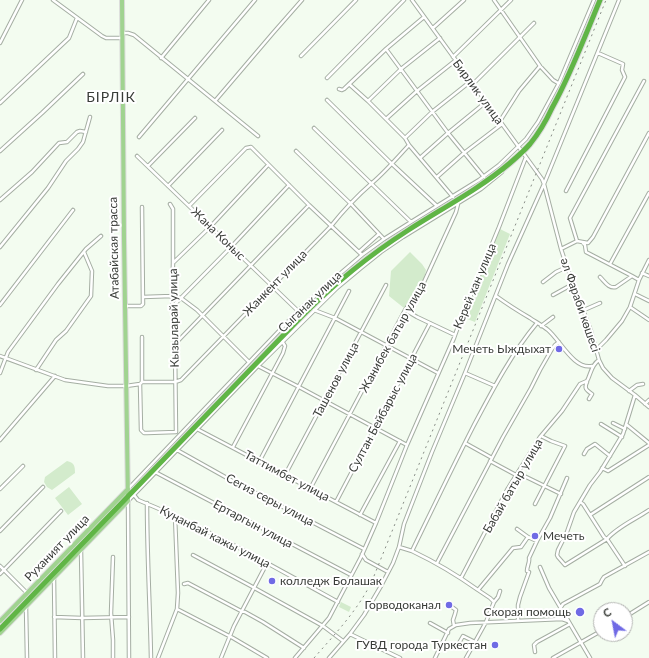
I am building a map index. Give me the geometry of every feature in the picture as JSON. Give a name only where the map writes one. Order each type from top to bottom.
[{"type":"highway","points":[[0,629],[301,317],[333,286],[387,244],[496,175],[530,144],[557,100],[599,0]]},
{"type":"highway","points":[[0,625],[129,495]]},
{"type":"main road","name":"Атабайская трасса","points":[[122,0],[126,386],[129,495]]},
{"type":"main road","name":"Руханият улица","points":[[0,633],[81,549],[129,495]]},
{"type":"main road","name":"Руханият улица","points":[[0,621],[129,495]]},
{"type":"street","points":[[0,43],[22,0]]},
{"type":"street","points":[[53,0],[106,38],[128,33],[134,35],[258,136]]},
{"type":"street","points":[[161,58],[209,0]]},
{"type":"street","points":[[139,137],[255,0]]},
{"type":"street","points":[[216,101],[302,0]]},
{"type":"street","points":[[301,56],[356,0]]},
{"type":"street","points":[[327,78],[404,0]]},
{"type":"street","name":"Бирлик улица","points":[[412,0],[544,184]]},
{"type":"street","points":[[433,28],[464,0]]},
{"type":"street","points":[[494,0],[540,66],[553,80],[558,83]]},
{"type":"street","points":[[453,56],[511,0]]},
{"type":"street","points":[[129,658],[129,495],[155,472],[282,341],[349,278],[381,252],[458,204],[497,177],[521,151],[526,139],[538,122],[558,83],[594,0]]},
{"type":"street","points":[[329,658],[364,615],[388,572],[399,547],[404,524],[432,452],[508,264],[544,184],[620,0]]},
{"type":"street","points":[[339,89],[343,90],[386,49],[424,17]]},
{"type":"street","points":[[0,103],[69,38],[77,18]]},
{"type":"street","points":[[405,138],[432,112],[472,82],[534,23]]},
{"type":"street","points":[[368,101],[401,70],[440,38]]},
{"type":"street","points":[[386,49],[448,133],[484,176]]},
{"type":"street","points":[[566,191],[625,76],[622,70],[623,64],[598,53]]},
{"type":"street","points":[[386,119],[417,91],[456,60]]},
{"type":"street","points":[[500,121],[519,91],[540,66]]},
{"type":"street","points":[[0,151],[82,74]]},
{"type":"street","points":[[577,241],[570,218],[644,81]]},
{"type":"street","points":[[349,84],[405,138],[409,145],[453,197]]},
{"type":"street","points":[[327,100],[437,206]]},
{"type":"street","points":[[420,158],[486,102]]},
{"type":"street","points":[[0,247],[48,188],[66,161],[83,142],[90,117]]},
{"type":"street","points":[[148,166],[195,118]]},
{"type":"street","points":[[437,177],[464,153],[502,124]]},
{"type":"street","points":[[314,128],[411,222]]},
{"type":"street","points":[[168,186],[222,130]]},
{"type":"street","points":[[0,200],[32,172],[59,143],[66,142],[77,132],[86,132]]},
{"type":"street","points":[[561,249],[577,241],[588,243],[593,237],[649,133]]},
{"type":"street","name":"Жанкент улица","points":[[175,382],[181,380],[331,226],[339,215],[367,186],[371,184],[409,145]]},
{"type":"street","points":[[189,206],[247,147],[251,147],[362,255]]},
{"type":"street","name":"Сыганак улица","points":[[129,495],[249,362],[298,311],[328,284],[362,255],[384,239],[453,197],[521,151]]},
{"type":"street","points":[[296,152],[351,204],[384,239]]},
{"type":"street","name":"Жана Коныс","points":[[137,156],[298,311]]},
{"type":"street","name":"Керей хан улица","points":[[295,658],[329,618],[362,554],[455,335],[526,157]]},
{"type":"street","points":[[173,263],[210,227],[268,165]]},
{"type":"street","name":"әл Фараби көшесі","points":[[544,184],[566,267],[584,310],[599,360],[603,368],[612,378],[649,407]]},
{"type":"street","points":[[172,306],[231,247],[289,185]]},
{"type":"street","points":[[610,264],[649,193]]},
{"type":"street","name":"Кызыларай улица","points":[[141,383],[141,430],[144,433],[176,432],[175,344],[172,306],[173,209],[170,204]]},
{"type":"street","name":"Жанибек батыр улица","points":[[310,489],[405,310],[424,285],[425,279],[456,212],[458,204]]},
{"type":"street","points":[[175,344],[309,205]]},
{"type":"street","points":[[125,306],[141,306],[143,304],[142,207]]},
{"type":"street","points":[[0,305],[73,210]]},
{"type":"street","points":[[359,252],[379,234]]},
{"type":"street","points":[[0,373],[8,352],[58,284],[84,252],[101,236]]},
{"type":"street","points":[[583,242],[586,252],[639,280]]},
{"type":"street","points":[[36,370],[56,340],[66,331],[92,296],[92,271],[84,252]]},
{"type":"street","points":[[596,351],[622,321],[630,307],[639,280],[649,260]]},
{"type":"street","points":[[543,282],[556,272],[566,267]]},
{"type":"street","points":[[642,273],[649,276]]},
{"type":"street","points":[[600,277],[610,287],[614,288],[632,276]]},
{"type":"street","points":[[553,295],[573,284]]},
{"type":"street","name":"Ташенов улица","points":[[285,475],[386,285]]},
{"type":"street","points":[[259,462],[349,291]]},
{"type":"street","points":[[635,294],[649,301]]},
{"type":"street","points":[[143,297],[172,296],[181,298],[197,310],[249,362]]},
{"type":"street","points":[[496,296],[548,330],[574,360],[585,366],[593,366]]},
{"type":"street","points":[[584,310],[600,303]]},
{"type":"street","points":[[630,307],[649,320]]},
{"type":"street","points":[[314,310],[335,318],[438,373]]},
{"type":"street","points":[[405,310],[455,335]]},
{"type":"street","points":[[541,326],[554,317]]},
{"type":"street","name":"Султан Бейбарыс улица","points":[[336,502],[430,323]]},
{"type":"street","points":[[412,551],[495,386],[525,337],[537,323]]},
{"type":"street","points":[[141,383],[142,337]]},
{"type":"street","points":[[233,447],[285,349],[282,341]]},
{"type":"street","points":[[437,563],[502,437],[531,388],[547,357],[555,345],[559,342]]},
{"type":"street","points":[[0,356],[65,380],[108,386],[175,382]]},
{"type":"street","name":"Бабай батыр улица","points":[[461,578],[507,490],[541,436],[562,411],[580,384],[587,381],[595,362],[599,360]]},
{"type":"street","points":[[258,366],[299,386],[407,445]]},
{"type":"street","points":[[465,373],[495,386]]},
{"type":"street","points":[[0,440],[55,376]]},
{"type":"street","points":[[587,381],[585,386],[586,389],[592,394],[589,399]]},
{"type":"street","points":[[630,391],[637,385],[642,384]]},
{"type":"street","points":[[635,395],[622,437],[574,512],[567,532],[558,550],[558,557],[565,565],[607,539],[622,527],[649,510]]},
{"type":"street","points":[[645,404],[649,400]]},
{"type":"street","points":[[613,423],[625,430]]},
{"type":"street","points":[[601,424],[622,437]]},
{"type":"street","points":[[602,468],[608,471],[649,444],[626,425]]},
{"type":"street","name":"Таттимбет улица","points":[[197,429],[376,523]]},
{"type":"street","points":[[535,504],[565,446],[541,436]]},
{"type":"street","points":[[360,515],[400,441]]},
{"type":"street","points":[[465,443],[491,460],[517,474],[561,494]]},
{"type":"street","points":[[584,454],[587,449],[595,444],[610,456]]},
{"type":"street","name":"Сегиз серы улица","points":[[176,450],[364,549]]},
{"type":"street","points":[[0,489],[23,466]]},
{"type":"street","name":"Ертаргын улица","points":[[155,472],[351,575]]},
{"type":"street","points":[[590,515],[649,477]]},
{"type":"street","points":[[518,621],[518,605],[520,596],[529,574],[527,569],[530,561],[529,558],[550,518],[567,478]]},
{"type":"street","points":[[0,531],[43,487]]},
{"type":"street","name":"Кунанбай кажы улица","points":[[129,495],[201,528],[338,602]]},
{"type":"street","points":[[580,502],[583,504],[624,566]]},
{"type":"street","points":[[147,503],[151,658]]},
{"type":"street","points":[[0,574],[61,511]]},
{"type":"street","points":[[158,658],[177,609],[178,592],[174,516]]},
{"type":"street","points":[[517,530],[537,542]]},
{"type":"street","points":[[478,590],[513,548],[521,547],[528,537]]},
{"type":"street","points":[[399,547],[412,551],[437,563],[494,602]]},
{"type":"street","points":[[81,549],[83,658]]},
{"type":"street","points":[[561,607],[563,604],[600,584],[604,577],[649,552]]},
{"type":"street","points":[[362,554],[366,560],[388,572]]},
{"type":"street","points":[[193,555],[323,626],[343,641]]},
{"type":"street","points":[[113,557],[113,658]]},
{"type":"street","points":[[221,658],[229,636],[241,611],[267,564]]},
{"type":"street","points":[[0,566],[27,593]]},
{"type":"street","points":[[540,567],[549,588],[590,658]]},
{"type":"street","points":[[54,577],[55,658]]},
{"type":"street","points":[[184,584],[188,583],[245,612],[304,648]]},
{"type":"street","points":[[466,658],[486,622],[500,591]]},
{"type":"street","points":[[633,612],[649,602]]},
{"type":"street","points":[[26,607],[26,658]]},
{"type":"street","points":[[452,607],[456,610],[453,620],[454,626]]},
{"type":"street","points":[[177,609],[267,658]]},
{"type":"street","points":[[54,617],[129,617]]},
{"type":"street","points":[[435,658],[449,629],[456,625],[486,622],[562,619],[569,623]]},
{"type":"street","points":[[430,623],[448,633]]},
{"type":"street","points":[[535,652],[534,645],[537,642],[569,623]]},
{"type":"street","points":[[350,634],[400,658]]},
{"type":"street","points":[[553,658],[593,635]]},
{"type":"street","points":[[459,643],[463,636],[475,642]]},
{"type":"green space","points":[[500,229],[510,234],[475,322],[462,317]]},
{"type":"green space","points":[[410,252],[426,270],[423,282],[418,292],[404,308],[389,296],[391,271]]},
{"type":"green space","points":[[67,461],[74,465],[75,473],[52,490],[47,487],[44,482],[45,477]]},
{"type":"green space","points":[[69,487],[82,504],[68,515],[55,498]]},
{"type":"green space","points":[[341,602],[351,607],[349,612],[339,607]]},
{"type":"railway","points":[[314,658],[353,612],[372,581],[606,0]]},
{"type":"place","name":"Мечеть Ыждыхат","points":[[559,349]]},
{"type":"place","name":"Мечеть","points":[[535,536]]},
{"type":"place","name":"колледж Болашак","points":[[272,581]]},
{"type":"place","name":"Горводоканал","points":[[449,605]]},
{"type":"place","name":"Скорая помощь","points":[[580,612]]},
{"type":"place","name":"ГУВД города Туркестан","points":[[495,645]]},
{"type":"district","name":"БІРЛІК","points":[[111,97]]}]
